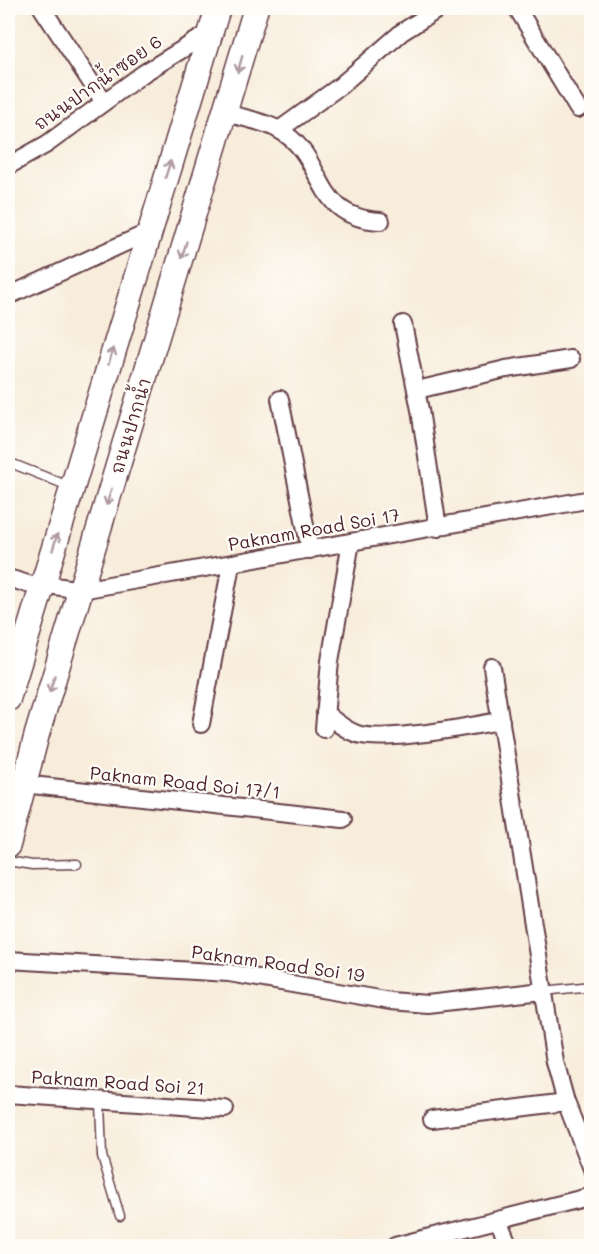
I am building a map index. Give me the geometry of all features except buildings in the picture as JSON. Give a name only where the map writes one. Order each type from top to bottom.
[{"type":"street","points":[[42,8],[104,102]]},
{"type":"street","points":[[8,699],[148,232],[218,8]]},
{"type":"street","name":"ถนนปากน้ำ","points":[[8,845],[23,784],[256,8]]},
{"type":"street","points":[[279,130],[340,86],[402,32],[440,8]]},
{"type":"street","points":[[517,8],[578,109]]},
{"type":"street","name":"ถนนปากน้ำซอย 6","points":[[8,166],[47,144],[179,49],[212,31]]},
{"type":"street","points":[[226,113],[279,130],[297,146],[313,168],[334,205],[351,217],[381,222]]},
{"type":"street","points":[[181,128],[218,138]]},
{"type":"street","points":[[8,296],[148,232]]},
{"type":"street","points":[[403,324],[417,390],[438,528]]},
{"type":"street","points":[[417,390],[506,369],[571,359]]},
{"type":"street","points":[[280,399],[310,550]]},
{"type":"street","name":"Paknam Road Soi 17","points":[[8,578],[42,586],[81,590],[591,499]]},
{"type":"street","points":[[351,542],[330,661],[325,721],[354,733],[374,736],[501,722]]},
{"type":"street","points":[[201,724],[231,565]]},
{"type":"street","points":[[492,668],[555,1062],[566,1102],[591,1169]]},
{"type":"street","name":"Paknam Road Soi 17/1","points":[[23,784],[343,819]]},
{"type":"street","name":"Paknam Road Soi 19","points":[[8,960],[229,973],[390,1001],[427,1004],[543,991]]},
{"type":"street","name":"Paknam Road Soi 21","points":[[8,1094],[225,1110]]},
{"type":"street","points":[[432,1119],[566,1102]]},
{"type":"street","points":[[405,1245],[591,1196]]},
{"type":"street","points":[[499,1222],[509,1246]]},
{"type":"lane","points":[[8,462],[72,488]]},
{"type":"lane","points":[[8,861],[32,865],[77,864]]},
{"type":"lane","points":[[543,991],[591,986]]},
{"type":"lane","points":[[100,1102],[102,1156],[120,1216]]}]
